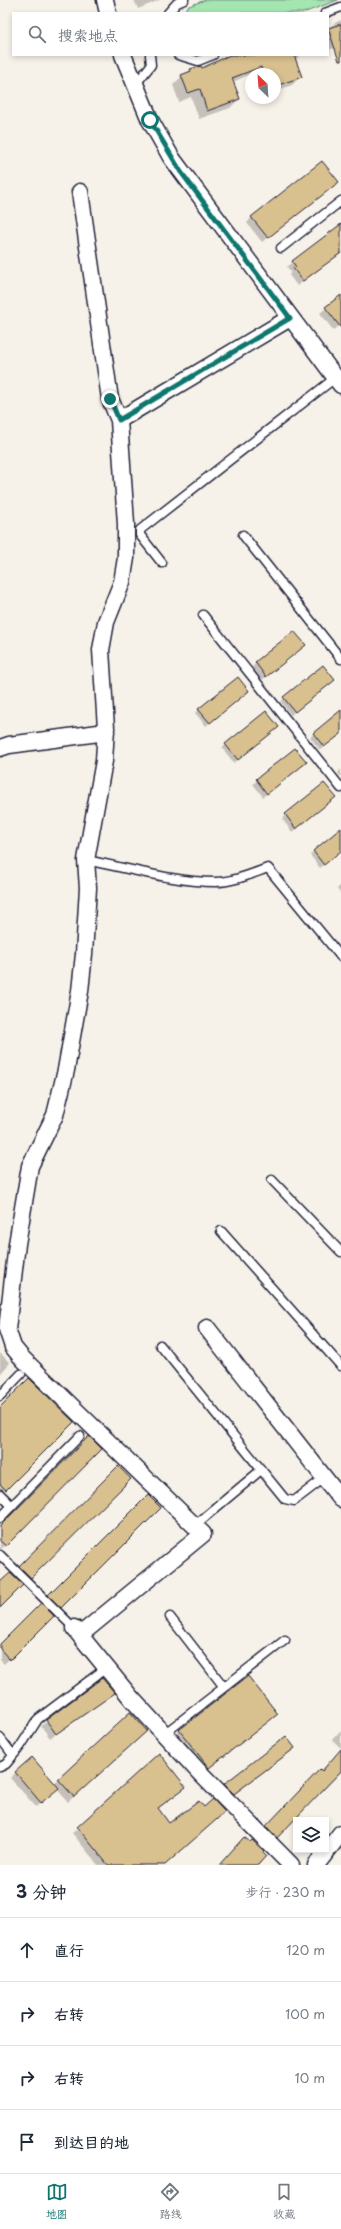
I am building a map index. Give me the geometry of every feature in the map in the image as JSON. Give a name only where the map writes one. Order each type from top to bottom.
[{"type":"street","points":[[105,0],[108,12]]},
{"type":"street","points":[[123,56],[150,120],[171,157],[338,381]]},
{"type":"street","points":[[80,192],[110,399],[119,420],[126,524],[126,558],[122,582],[106,622],[101,650],[106,732],[104,762],[86,860],[88,888],[80,991],[66,1070],[55,1115],[30,1166],[17,1244],[7,1329],[13,1347],[22,1358],[203,1534],[77,1632],[106,1668],[164,1734],[201,1774],[291,1865]]},
{"type":"street","points":[[119,420],[290,318]]},
{"type":"street","points":[[0,748],[8,745],[106,732]]},
{"type":"street","points":[[207,1328],[341,1499]]},
{"type":"street","points":[[316,1865],[341,1833]]},
{"type":"lane","points":[[169,12],[176,3],[184,0]]},
{"type":"lane","points":[[328,12],[341,7]]},
{"type":"lane","points":[[135,85],[152,65],[150,56]]},
{"type":"lane","points":[[181,56],[198,61],[210,56]]},
{"type":"lane","points":[[281,248],[341,201]]},
{"type":"lane","points":[[162,563],[140,535],[140,530],[338,381]]},
{"type":"lane","points":[[243,535],[341,659]]},
{"type":"lane","points":[[203,615],[341,788]]},
{"type":"lane","points":[[86,860],[171,877],[216,882],[242,878],[268,868],[341,957]]},
{"type":"lane","points":[[272,1180],[341,1252]]},
{"type":"lane","points":[[221,1231],[341,1366]]},
{"type":"lane","points":[[160,1345],[285,1499],[290,1501],[294,1500],[324,1478]]},
{"type":"lane","points":[[0,1396],[21,1374]]},
{"type":"lane","points":[[0,1518],[80,1436]]},
{"type":"lane","points":[[194,1526],[261,1470]]},
{"type":"lane","points":[[0,1494],[12,1506]]},
{"type":"lane","points":[[0,1556],[77,1632]]},
{"type":"lane","points":[[170,1617],[224,1687]]},
{"type":"lane","points":[[164,1734],[285,1640]]},
{"type":"lane","points":[[0,1767],[13,1755],[38,1719],[106,1668]]},
{"type":"lane","points":[[0,1738],[13,1755]]},
{"type":"green space","points":[[205,0],[338,0],[306,12],[182,12],[189,6]]},
{"type":"building","points":[[341,24],[341,61],[339,61],[329,28]]},
{"type":"building","points":[[228,56],[294,56],[302,77],[281,84],[281,68],[245,68],[245,73],[232,78],[240,99],[207,111],[200,89],[188,93],[181,75],[191,71],[190,69],[201,66],[202,68]]},
{"type":"building","points":[[322,161],[339,182],[268,238],[251,217]]},
{"type":"building","points":[[341,224],[341,253],[303,281],[293,268],[296,267],[292,261]]},
{"type":"building","points":[[341,295],[341,328],[325,307]]},
{"type":"building","points":[[294,631],[306,645],[266,677],[255,662]]},
{"type":"building","points":[[323,665],[335,680],[295,712],[283,697]]},
{"type":"building","points":[[238,677],[249,691],[210,723],[198,709]]},
{"type":"building","points":[[341,710],[341,734],[324,747],[313,733]]},
{"type":"building","points":[[266,711],[279,727],[238,760],[225,744]]},
{"type":"building","points":[[295,748],[307,762],[267,794],[256,779]]},
{"type":"building","points":[[324,783],[336,797],[296,829],[285,814]]},
{"type":"building","points":[[341,828],[341,851],[324,865],[313,851]]},
{"type":"building","points":[[29,1378],[74,1422],[6,1490],[0,1484],[0,1407]]},
{"type":"building","points":[[89,1436],[102,1449],[6,1546],[0,1541],[0,1526]]},
{"type":"building","points":[[118,1466],[131,1479],[31,1578],[19,1566]]},
{"type":"building","points":[[148,1495],[161,1508],[61,1608],[48,1595]]},
{"type":"building","points":[[10,1573],[23,1585],[0,1608],[0,1582]]},
{"type":"building","points":[[41,1603],[54,1616],[10,1660],[0,1649],[0,1644]]},
{"type":"building","points":[[248,1676],[278,1714],[209,1768],[179,1730]]},
{"type":"building","points":[[102,1678],[115,1693],[56,1734],[46,1720]]},
{"type":"building","points":[[130,1712],[147,1731],[74,1797],[58,1779]]},
{"type":"building","points":[[286,1736],[295,1748],[234,1794],[224,1784]]},
{"type":"building","points":[[341,1749],[341,1771],[297,1817],[293,1817],[293,1821],[277,1838],[266,1826],[320,1769],[322,1771]]},
{"type":"building","points":[[159,1753],[186,1787],[158,1808],[169,1823],[199,1801],[204,1807],[213,1799],[225,1812],[165,1865],[108,1865],[77,1827]]},
{"type":"building","points":[[32,1757],[59,1788],[41,1803],[15,1772]]},
{"type":"building","points":[[244,1837],[250,1842],[252,1840],[264,1851],[263,1853],[266,1856],[258,1865],[219,1865]]},
{"type":"route","points":[[110,399],[119,420],[290,318],[181,172],[150,120]]}]
